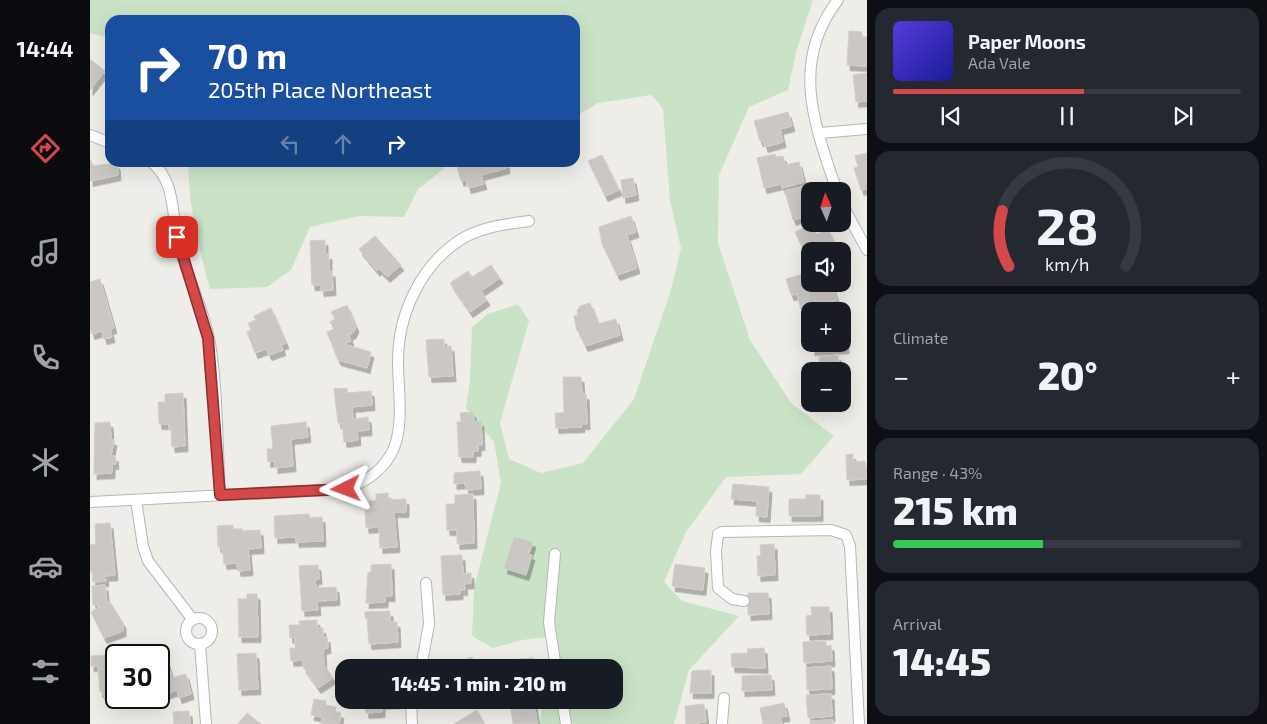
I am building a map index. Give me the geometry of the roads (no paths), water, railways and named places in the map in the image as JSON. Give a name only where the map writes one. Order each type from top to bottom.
[{"type":"street","points":[[834,182],[810,92],[810,60],[820,26],[838,0]]},
{"type":"street","points":[[820,133],[867,129]]},
{"type":"street","points":[[90,135],[105,140]]},
{"type":"street","points":[[156,167],[163,175],[172,198],[177,237],[208,338],[220,495]]},
{"type":"street","points":[[90,502],[346,489],[358,484],[384,465],[393,450],[397,436],[400,331],[413,296],[444,254],[460,240],[481,231],[530,221]]},
{"type":"street","points":[[851,221],[867,250]]},
{"type":"street","points":[[136,500],[142,546],[148,561],[192,620]]},
{"type":"street","points":[[744,601],[732,599],[718,588],[716,540],[718,534],[722,532],[832,530],[846,535],[850,546],[859,724]]},
{"type":"street","points":[[555,554],[549,622],[555,659]]},
{"type":"street","points":[[423,659],[429,624],[426,583]]},
{"type":"street","points":[[201,618],[211,625],[211,637],[200,644],[192,642],[187,635],[187,627],[192,620],[201,618]]},
{"type":"street","points":[[200,644],[206,724]]},
{"type":"street","points":[[722,724],[724,698]]},
{"type":"street","points":[[411,709],[412,724]]},
{"type":"street","points":[[564,709],[566,724]]}]
